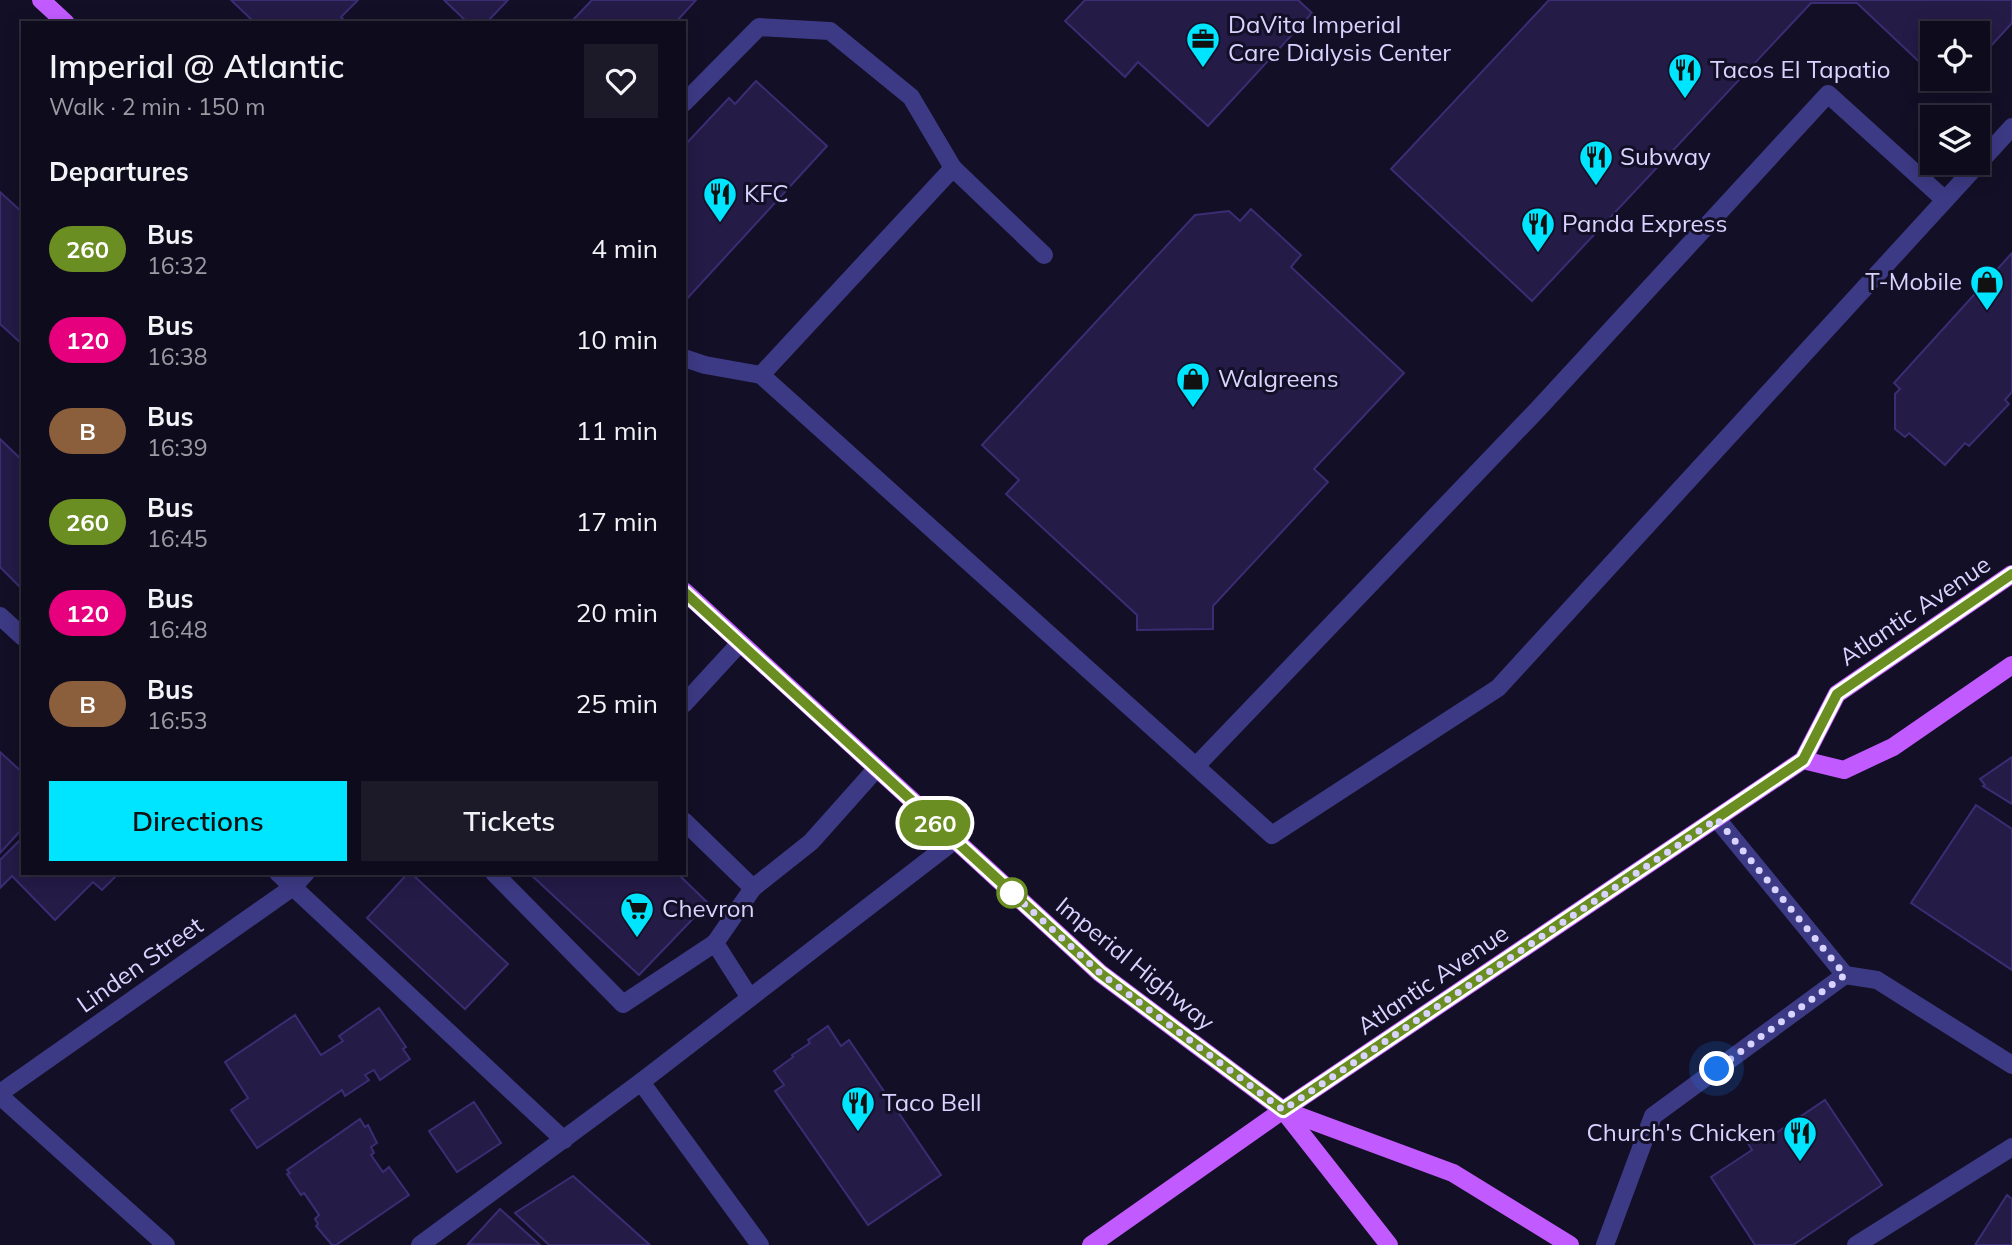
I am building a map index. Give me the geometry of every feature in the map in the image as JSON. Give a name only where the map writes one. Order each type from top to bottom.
[{"type":"main road","points":[[41,0],[64,21]]},
{"type":"main road","name":"Atlantic Avenue","points":[[1091,1245],[1283,1110],[1803,760],[1837,694],[2012,574]]},
{"type":"main road","name":"Imperial Highway","points":[[686,594],[1100,973],[1283,1110],[1390,1245]]},
{"type":"main road","points":[[1803,760],[1844,771],[1893,747],[2012,665]]},
{"type":"main road","name":"Imperial Highway","points":[[1283,1110],[1453,1173],[1570,1245]]},
{"type":"street","points":[[686,101],[759,27],[830,31],[911,97],[953,168],[1044,255]]},
{"type":"street","points":[[1196,766],[1539,408],[1828,94],[1945,200]]},
{"type":"street","points":[[686,359],[705,365],[761,375],[1272,835],[1498,688],[2012,127]]},
{"type":"street","points":[[761,375],[953,168]]},
{"type":"street","points":[[0,616],[21,635]]},
{"type":"street","points":[[686,702],[740,643]]},
{"type":"street","points":[[496,875],[623,1004],[715,943],[753,887],[811,842],[877,768]]},
{"type":"street","points":[[1717,819],[1845,975],[1877,980],[2012,1065]]},
{"type":"street","points":[[686,823],[753,887]]},
{"type":"street","points":[[421,1245],[641,1082],[955,840]]},
{"type":"street","points":[[280,875],[564,1140]]},
{"type":"street","name":"Linden Street","points":[[0,1095],[293,887],[304,875]]},
{"type":"street","points":[[715,943],[750,998]]},
{"type":"street","points":[[1605,1245],[1653,1116],[1845,975]]},
{"type":"street","points":[[641,1082],[760,1245]]},
{"type":"street","points":[[0,1095],[166,1245]]},
{"type":"street","points":[[1856,1245],[2012,1147]]},
{"type":"building","points":[[231,0],[358,0],[341,17],[345,21],[253,21]]},
{"type":"building","points":[[444,0],[508,0],[488,21],[466,21]]},
{"type":"building","points":[[592,0],[696,0],[677,21],[572,21]]},
{"type":"building","name":"DaVita Imperial Care Dialysis Center","points":[[1085,0],[1298,0],[1312,13],[1208,126],[1138,62],[1125,77],[1065,21]]},
{"type":"building","points":[[1549,0],[2012,0],[2012,23],[1990,47],[1990,21],[1920,21],[1920,63],[1857,3],[1811,3],[1532,301],[1391,169]]},
{"type":"building","name":"KFC","points":[[756,81],[827,146],[686,300],[686,144],[729,98],[735,104]]},
{"type":"building","points":[[0,192],[21,211],[21,343],[0,324]]},
{"type":"building","name":"Walgreens","points":[[1251,209],[1301,255],[1291,267],[1404,373],[1314,469],[1328,482],[1213,606],[1213,629],[1137,630],[1137,615],[1006,494],[1019,480],[982,445],[1195,215],[1229,211],[1240,221]]},
{"type":"building","points":[[2012,253],[2012,392],[2005,400],[2009,404],[1969,446],[1965,443],[1945,465],[1909,433],[1905,437],[1895,429],[1895,394],[1900,389],[1894,383]]},
{"type":"building","points":[[0,439],[21,459],[21,588],[0,567]]},
{"type":"building","points":[[0,752],[21,771],[21,830],[0,853]]},
{"type":"building","points":[[2012,757],[2012,804],[1983,786],[1985,785],[1980,779]]},
{"type":"building","points":[[1976,805],[2012,829],[2012,970],[1911,903]]},
{"type":"building","points":[[21,839],[21,875],[117,875],[102,890],[93,882],[55,920],[12,876],[0,888],[0,860]]},
{"type":"building","points":[[406,875],[413,875],[508,964],[465,1009],[367,918]]},
{"type":"building","name":"Chevron","points":[[531,875],[679,875],[708,903],[639,975]]},
{"type":"building","points":[[379,1008],[406,1047],[403,1049],[410,1059],[380,1080],[374,1070],[365,1075],[369,1080],[345,1096],[342,1090],[257,1148],[231,1110],[248,1098],[225,1062],[295,1015],[321,1055],[343,1041],[339,1036]]},
{"type":"building","name":"Taco Bell","points":[[828,1026],[841,1046],[849,1040],[941,1175],[868,1225],[775,1091],[784,1085],[774,1071]]},
{"type":"building","name":"Church's Chicken","points":[[1825,1100],[1882,1185],[1793,1245],[1755,1245],[1711,1177],[1752,1150],[1748,1143],[1770,1129],[1773,1135]]},
{"type":"building","points":[[474,1102],[501,1143],[457,1172],[429,1131]]},
{"type":"building","points":[[360,1119],[365,1127],[368,1125],[377,1143],[371,1147],[374,1153],[371,1155],[383,1172],[389,1167],[409,1195],[336,1245],[332,1245],[316,1226],[318,1224],[315,1219],[319,1215],[304,1193],[301,1195],[287,1170]]},
{"type":"building","points":[[573,1176],[650,1245],[549,1245],[515,1213]]},
{"type":"building","points":[[2007,1195],[2012,1199],[2012,1245],[1975,1245]]},
{"type":"building","points":[[500,1209],[540,1245],[468,1244]]},
{"type":"bus line","name":"260","points":[[686,594],[1100,973],[1283,1110],[1803,760],[1837,694],[2012,574]]},
{"type":"place","name":"DaVita Imperial Care Dialysis Center","points":[[1203,69]]},
{"type":"place","name":"Tacos El Tapatio","points":[[1685,100]]},
{"type":"place","name":"Subway","points":[[1596,187]]},
{"type":"place","name":"KFC","points":[[720,224]]},
{"type":"place","name":"Panda Express","points":[[1538,254]]},
{"type":"place","name":"T-Mobile","points":[[1987,312]]},
{"type":"place","name":"Walgreens","points":[[1193,409]]},
{"type":"place","name":"Chevron","points":[[637,939]]},
{"type":"place","name":"Taco Bell","points":[[858,1133]]},
{"type":"place","name":"Church's Chicken","points":[[1800,1163]]},
{"type":"route","points":[[1012,893],[1009,890],[1100,973],[1283,1110],[1717,819],[1845,975],[1717,1069]]}]
